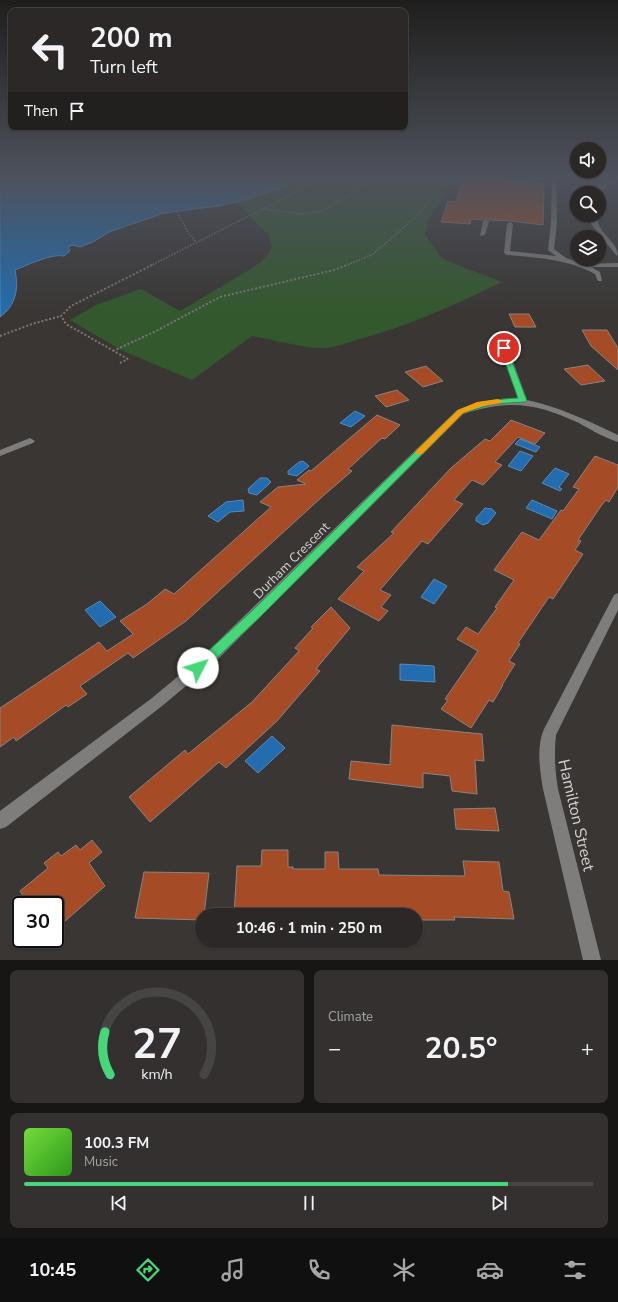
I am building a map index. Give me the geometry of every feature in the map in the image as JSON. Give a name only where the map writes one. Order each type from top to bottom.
[{"type":"street","points":[[482,235],[485,223]]},
{"type":"street","points":[[554,223],[551,250],[565,259]]},
{"type":"street","points":[[594,223],[618,254]]},
{"type":"street","points":[[510,224],[507,253],[570,260]]},
{"type":"street","points":[[606,265],[618,265]]},
{"type":"street","points":[[587,266],[598,273],[600,280]]},
{"type":"street","points":[[504,348],[523,401]]},
{"type":"street","name":"Durham Crescent","points":[[0,820],[157,702],[211,657],[460,412],[480,404],[493,401],[523,401],[544,406],[618,439]]},
{"type":"street","points":[[0,453],[30,441]]},
{"type":"street","name":"Hamilton Street","points":[[592,960],[551,790],[546,761],[546,747],[548,734],[618,598]]},
{"type":"path","points":[[183,223],[189,234],[196,242]]},
{"type":"path","points":[[0,336],[32,324],[61,316],[71,306],[236,223]]},
{"type":"path","points":[[113,351],[156,331],[220,297],[334,270],[373,254],[408,223]]},
{"type":"path","points":[[61,316],[66,324],[128,359],[120,363]]},
{"type":"green space","points":[[256,223],[427,223],[425,235],[441,257],[445,260],[502,282],[412,322],[334,347],[308,347],[252,336],[192,380],[121,350],[70,320],[96,305],[141,289],[180,311],[254,267],[263,260],[272,248],[269,236]]},
{"type":"water","points":[[0,223],[136,223],[109,232],[93,242],[80,247],[73,245],[68,247],[70,251],[64,256],[53,256],[15,270],[17,284],[15,296],[10,307],[0,317]]},
{"type":"water","points":[[355,411],[365,416],[351,427],[340,423]]},
{"type":"water","points":[[520,439],[540,447],[536,452],[515,444]]},
{"type":"water","points":[[520,451],[533,456],[521,471],[508,466]]},
{"type":"water","points":[[303,461],[309,466],[297,476],[288,474],[288,471],[299,462]]},
{"type":"water","points":[[555,468],[569,474],[559,487],[562,489],[560,491],[542,483]]},
{"type":"water","points":[[260,478],[267,478],[271,482],[257,495],[249,493],[248,489]]},
{"type":"water","points":[[243,500],[244,511],[230,512],[218,522],[208,516],[226,502]]},
{"type":"water","points":[[532,500],[557,511],[552,519],[526,508]]},
{"type":"water","points":[[485,508],[492,509],[496,513],[488,523],[483,525],[476,521],[476,518]]},
{"type":"water","points":[[434,579],[447,586],[434,604],[421,597]]},
{"type":"water","points":[[100,601],[116,617],[100,627],[85,610]]},
{"type":"water","points":[[400,664],[434,666],[435,682],[400,680]]},
{"type":"water","points":[[272,736],[285,748],[258,773],[245,761]]},
{"type":"building","points":[[453,223],[470,223],[470,224]]},
{"type":"building","points":[[525,223],[543,223],[543,225]]},
{"type":"building","points":[[509,314],[529,314],[536,327],[515,327]]},
{"type":"building","points":[[582,330],[607,330],[618,348],[618,370],[591,346]]},
{"type":"building","points":[[588,365],[605,381],[581,385],[564,369]]},
{"type":"building","points":[[426,366],[443,381],[423,387],[405,372]]},
{"type":"building","points":[[397,390],[409,400],[386,407],[375,396]]},
{"type":"building","points":[[377,415],[400,425],[385,439],[382,438],[348,469],[352,471],[186,621],[133,658],[128,653],[80,686],[87,694],[68,707],[66,705],[16,741],[14,737],[0,747],[0,708],[99,642],[107,651],[133,634],[120,621],[147,604],[165,589],[174,594],[271,507],[260,502],[278,487],[306,484],[297,480],[309,470],[311,471]]},
{"type":"building","points":[[511,420],[545,433],[535,444],[518,437],[495,462],[502,465],[483,485],[472,480],[454,500],[463,504],[428,544],[422,541],[380,590],[391,595],[381,607],[388,611],[379,621],[338,599],[364,571],[357,567],[394,533],[391,532],[451,468],[485,439],[490,441]]},
{"type":"building","points":[[595,456],[618,465],[618,487],[609,502],[606,500],[601,506],[578,540],[581,541],[575,550],[583,554],[553,599],[549,597],[518,643],[520,644],[509,661],[515,664],[493,702],[489,700],[471,728],[441,709],[448,700],[445,699],[478,651],[457,639],[466,627],[478,634],[497,608],[495,607],[514,580],[494,570],[522,532],[539,540],[561,510],[563,511],[579,489],[573,487]]},
{"type":"building","points":[[331,607],[350,628],[316,669],[320,671],[277,721],[226,768],[219,762],[150,822],[129,797],[185,750],[188,754],[252,702],[299,651],[295,648],[313,628],[311,627]]},
{"type":"building","points":[[392,725],[482,734],[484,761],[475,760],[477,794],[452,791],[450,776],[423,773],[423,788],[349,779],[351,761],[390,765]]},
{"type":"building","points":[[495,808],[499,831],[456,829],[454,809]]},
{"type":"building","points":[[92,840],[102,852],[89,863],[105,886],[64,922],[64,896],[23,896],[20,891],[48,868],[44,863],[58,852],[61,856],[76,845],[80,850]]},
{"type":"building","points":[[262,850],[288,850],[288,867],[293,867],[293,869],[325,869],[325,852],[338,852],[339,869],[378,869],[379,875],[465,876],[463,861],[499,862],[503,891],[509,892],[514,919],[454,917],[455,920],[423,920],[423,908],[234,908],[237,866],[261,866]]},
{"type":"building","points":[[144,872],[209,873],[205,908],[195,908],[195,920],[135,918]]},
{"type":"slow traffic","points":[[419,452],[460,412],[480,404],[498,401]]},
{"type":"route","points":[[198,668],[257,613],[460,412],[480,404],[493,401],[523,401],[504,348]]}]
